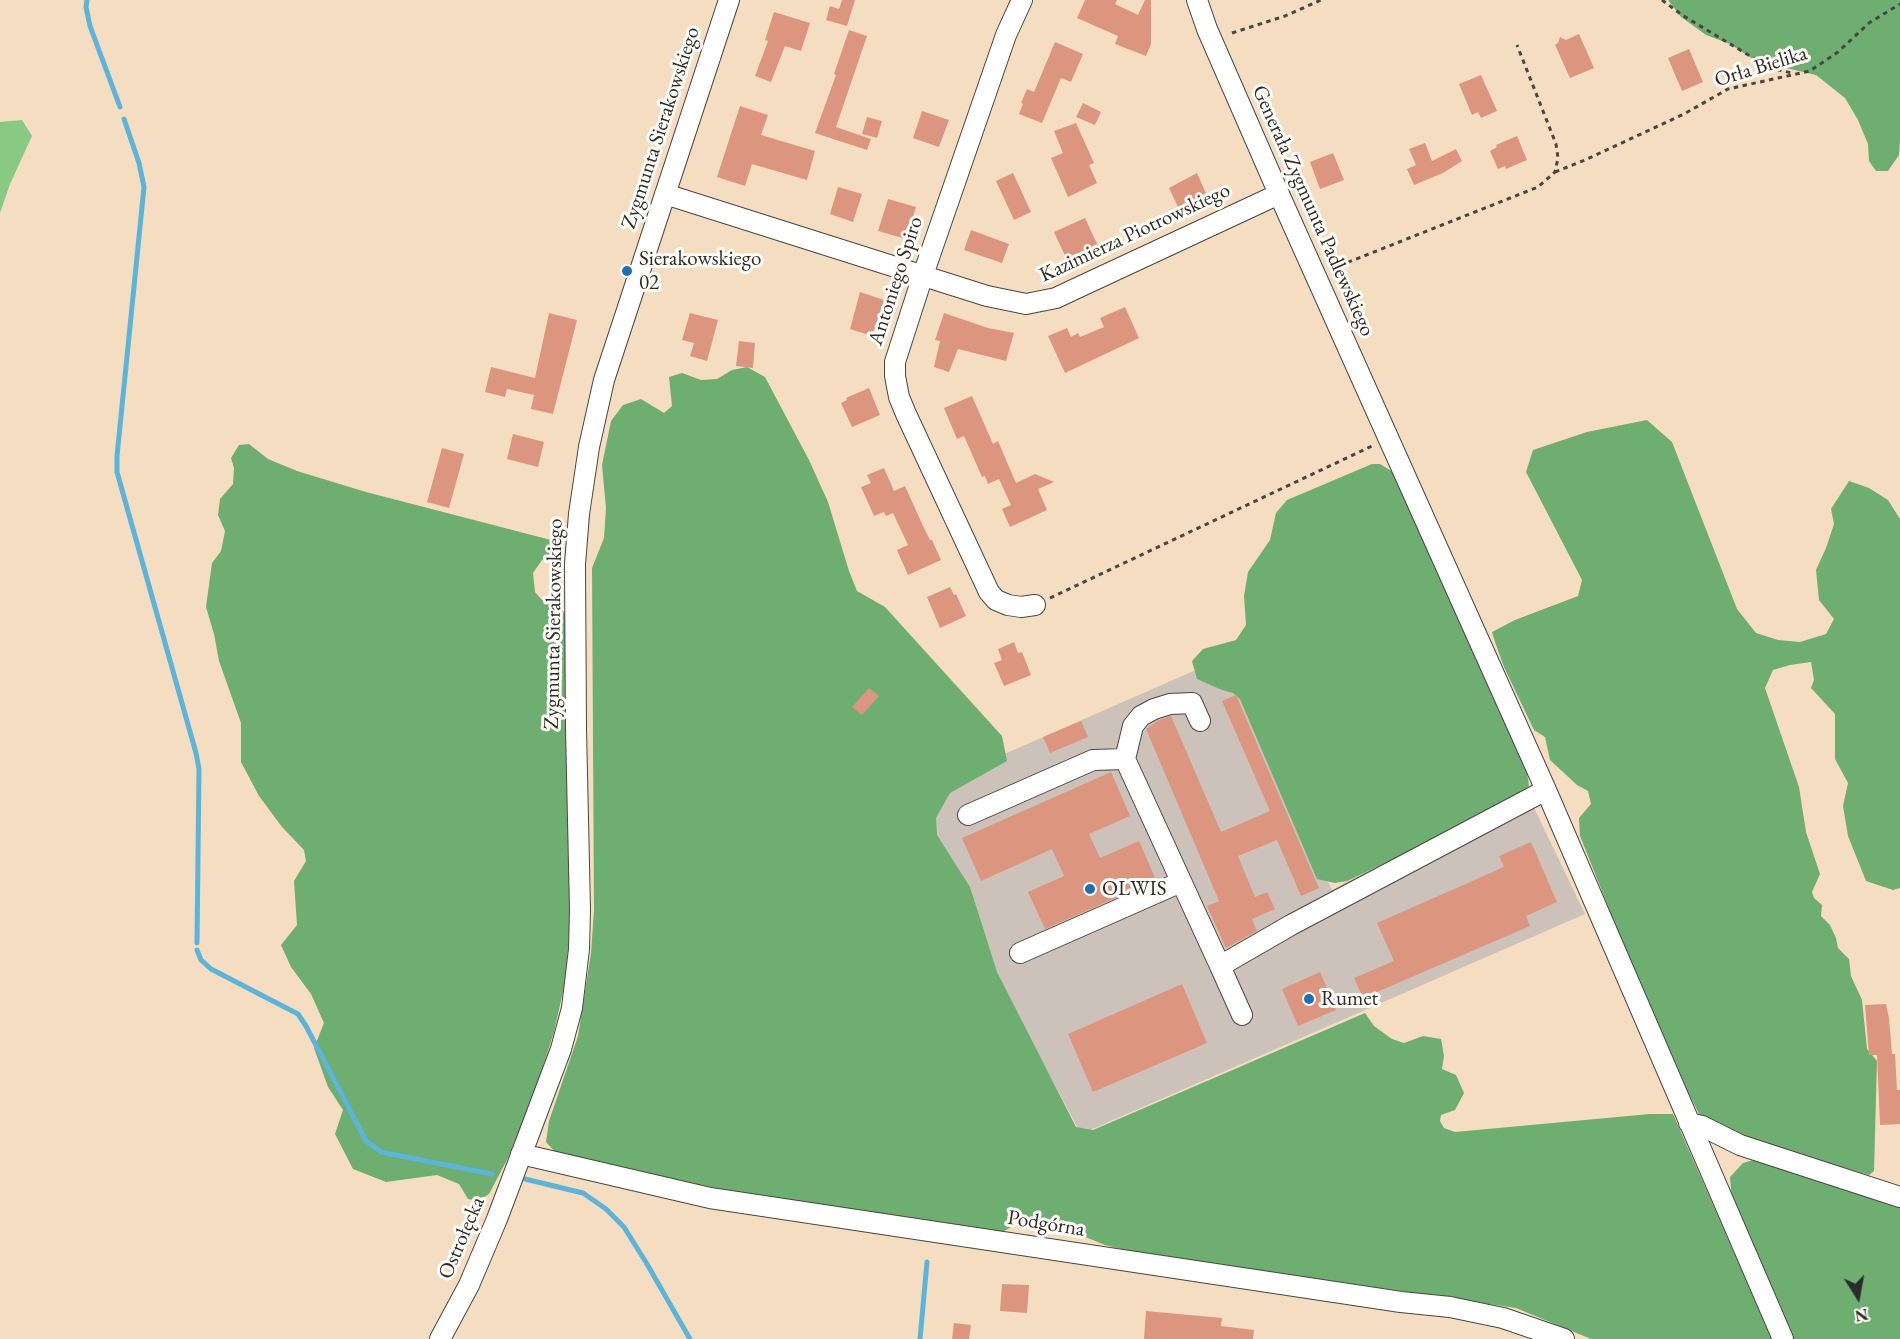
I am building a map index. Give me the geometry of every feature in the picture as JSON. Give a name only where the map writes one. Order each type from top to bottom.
[{"type":"street","name":"Zygmunta Sierakowskiego","points":[[521,1154],[566,1032],[576,983],[580,910],[575,564],[579,514],[589,447],[604,380],[729,0]]},
{"type":"street","name":"Antoniego Spiro","points":[[1022,0],[1006,35],[923,275],[895,362],[895,376],[899,397],[989,592],[996,600],[1008,605],[1021,607],[1035,605]]},
{"type":"street","name":"Generała Zygmunta Padlewskiego","points":[[1197,0],[1207,29],[1279,194],[1546,790],[1784,1339]]},
{"type":"street","name":"Kazimierza Piotrowskiego","points":[[665,194],[1004,301],[1026,304],[1040,303],[1075,290],[1279,194]]},
{"type":"street","points":[[1200,721],[1192,703],[1170,704],[1154,709],[1141,716],[1133,726],[1125,759],[1242,1015]]},
{"type":"street","points":[[968,815],[1093,760],[1125,759]]},
{"type":"street","points":[[1220,966],[1291,925],[1546,790]]},
{"type":"street","points":[[1020,953],[1181,882]]},
{"type":"street","points":[[1689,1123],[1702,1126],[1740,1144],[1900,1197]]},
{"type":"street","name":"Ostrołęcka","points":[[440,1339],[469,1285],[521,1154]]},
{"type":"street","name":"Podgórna","points":[[521,1154],[710,1198],[1389,1300],[1450,1307],[1503,1318],[1564,1339]]},
{"type":"path","points":[[1232,33],[1286,16],[1321,0]]},
{"type":"path","points":[[1662,0],[1682,15],[1770,68],[1796,74]]},
{"type":"path","name":"Orła Bielika","points":[[1315,275],[1538,187],[1555,172],[1684,114],[1728,89],[1810,71],[1838,51],[1869,23],[1900,4]]},
{"type":"path","points":[[1517,45],[1556,144],[1558,158],[1555,172]]},
{"type":"path","points":[[1035,605],[1388,439]]},
{"type":"shaded area","name":"Rumet","points":[[1223,658],[1332,890],[1523,785],[1585,914],[1081,1134],[902,799]]},
{"type":"green space","points":[[1668,0],[1900,0],[1899,155],[1888,171],[1876,171],[1869,161],[1868,144],[1858,120],[1845,98],[1816,75],[1756,61],[1730,44],[1706,35],[1681,17]]},
{"type":"green space","points":[[22,120],[32,136],[10,184],[0,213],[0,122]]},
{"type":"green space","points":[[747,367],[765,377],[809,460],[828,502],[857,591],[885,607],[1002,736],[1007,761],[950,793],[936,818],[937,835],[970,887],[997,972],[1076,1127],[1093,1130],[1365,1013],[1374,1026],[1392,1039],[1404,1043],[1423,1036],[1441,1039],[1444,1056],[1442,1069],[1456,1075],[1464,1093],[1455,1110],[1441,1115],[1440,1121],[1444,1128],[1455,1132],[1650,1114],[1673,1114],[1772,1339],[1591,1339],[1516,1308],[1129,1251],[1034,1220],[1016,1224],[1001,1233],[761,1197],[557,1154],[546,1142],[549,1121],[578,1036],[591,953],[594,910],[592,568],[604,538],[606,508],[602,465],[611,421],[623,405],[641,399],[664,413],[672,406],[669,377],[682,373],[701,380],[717,379],[732,370]]},
{"type":"green space","points":[[1647,420],[1672,442],[1737,609],[1756,633],[1778,640],[1800,642],[1826,634],[1834,619],[1819,600],[1816,570],[1834,524],[1831,509],[1849,481],[1869,488],[1888,500],[1900,519],[1900,888],[1893,890],[1866,881],[1848,836],[1843,806],[1848,783],[1835,759],[1835,714],[1811,688],[1814,680],[1811,662],[1773,670],[1765,688],[1799,787],[1806,832],[1820,874],[1812,892],[1814,898],[1822,905],[1821,916],[1830,925],[1838,948],[1849,959],[1851,976],[1862,1000],[1867,1049],[1877,1061],[1874,1171],[1869,1175],[1743,1139],[1699,1114],[1662,1041],[1580,836],[1579,818],[1591,804],[1588,791],[1577,785],[1550,760],[1545,737],[1534,730],[1504,667],[1492,632],[1515,620],[1578,596],[1582,580],[1526,472],[1533,450],[1587,432]]},
{"type":"green space","points":[[249,444],[268,459],[297,471],[366,492],[551,540],[552,553],[542,560],[533,573],[535,592],[541,599],[563,611],[571,624],[569,933],[566,978],[554,1032],[533,1097],[508,1158],[489,1194],[478,1201],[468,1199],[459,1184],[437,1175],[386,1182],[353,1169],[335,1134],[343,1110],[328,1087],[314,1048],[324,1023],[311,994],[291,967],[281,945],[297,925],[294,881],[306,861],[304,850],[282,827],[259,796],[241,762],[241,723],[219,661],[206,607],[212,563],[221,551],[225,531],[218,515],[220,499],[233,484],[234,468],[231,458],[239,445]]},
{"type":"green space","points":[[1372,464],[1380,464],[1393,472],[1527,772],[1529,786],[1518,797],[1347,881],[1335,883],[1317,879],[1240,699],[1233,693],[1197,679],[1192,661],[1203,649],[1236,640],[1246,625],[1244,596],[1248,572],[1270,540],[1276,513],[1287,500]]},
{"type":"green space","points":[[1753,1160],[1900,1208],[1900,1339],[1793,1339],[1732,1200],[1730,1177],[1743,1163]]},
{"type":"building","points":[[842,0],[855,0],[847,26],[826,20],[830,6],[839,9]]},
{"type":"building","points":[[1085,0],[1117,0],[1115,4],[1138,15],[1145,0],[1151,0],[1151,44],[1146,56],[1115,44],[1118,36],[1077,18]]},
{"type":"building","points":[[774,12],[810,23],[801,51],[785,46],[771,82],[755,76],[768,41],[765,40]]},
{"type":"building","points":[[849,30],[867,36],[836,127],[871,139],[867,150],[815,133]]},
{"type":"building","points":[[1579,34],[1594,68],[1570,78],[1555,45],[1560,37],[1566,40]]},
{"type":"building","points":[[1055,42],[1083,54],[1071,82],[1061,78],[1042,123],[1019,114],[1027,89],[1034,92]]},
{"type":"building","points":[[1689,49],[1703,82],[1682,91],[1668,58]]},
{"type":"building","points":[[1481,75],[1497,111],[1481,118],[1478,112],[1472,115],[1459,84]]},
{"type":"building","points":[[1083,103],[1101,112],[1095,125],[1076,117]]},
{"type":"building","points":[[740,106],[768,115],[761,135],[815,151],[807,180],[752,164],[745,186],[717,177]]},
{"type":"building","points":[[922,111],[949,120],[939,147],[913,138]]},
{"type":"building","points":[[867,117],[882,121],[877,138],[862,134]]},
{"type":"building","points":[[1076,123],[1094,163],[1089,165],[1097,183],[1068,197],[1051,158],[1063,153],[1054,131]]},
{"type":"building","points":[[1517,136],[1527,160],[1506,169],[1505,166],[1498,169],[1490,151],[1497,147],[1496,145]]},
{"type":"building","points":[[1425,143],[1432,161],[1456,149],[1462,161],[1443,173],[1414,185],[1407,169],[1416,165],[1409,149]]},
{"type":"building","points":[[1333,153],[1344,180],[1320,189],[1310,162]]},
{"type":"building","points":[[1013,173],[1031,212],[1014,220],[996,181]]},
{"type":"building","points":[[1197,173],[1208,198],[1180,211],[1169,188]]},
{"type":"building","points":[[838,187],[862,194],[853,222],[830,214]]},
{"type":"building","points":[[888,199],[916,207],[906,239],[878,231]]},
{"type":"building","points":[[1085,218],[1100,250],[1069,264],[1054,232]]},
{"type":"building","points":[[971,230],[1009,244],[1002,263],[964,250]]},
{"type":"building","points":[[860,292],[884,300],[872,336],[850,329]]},
{"type":"building","points":[[1125,307],[1139,338],[1065,373],[1048,336],[1067,328],[1071,337],[1078,333],[1080,337],[1104,327],[1100,318]]},
{"type":"building","points":[[549,313],[577,320],[553,414],[531,409],[534,395],[507,389],[505,397],[485,392],[491,367],[535,378]]},
{"type":"building","points":[[690,313],[718,320],[707,361],[690,356],[694,343],[682,340]]},
{"type":"building","points":[[944,313],[988,328],[1014,333],[1006,361],[958,349],[949,372],[934,367],[940,341],[935,340]]},
{"type":"building","points":[[739,341],[755,343],[753,368],[736,366]]},
{"type":"building","points":[[869,388],[880,415],[852,427],[841,403],[847,400],[846,398]]},
{"type":"building","points":[[972,396],[993,444],[998,441],[1016,483],[1035,474],[1054,482],[1038,489],[1047,510],[1010,527],[1002,509],[1011,505],[999,479],[988,484],[985,476],[982,477],[964,436],[957,439],[944,408]]},
{"type":"building","points":[[513,434],[544,442],[538,467],[507,459]]},
{"type":"building","points":[[442,448],[464,454],[449,508],[427,502]]},
{"type":"building","points":[[884,468],[894,491],[905,486],[941,560],[908,575],[897,550],[908,545],[893,513],[886,516],[884,512],[874,516],[861,487],[871,483],[867,475]]},
{"type":"building","points":[[950,587],[954,595],[956,594],[966,616],[940,628],[927,597]]},
{"type":"building","points":[[1014,642],[1018,653],[1022,652],[1031,675],[1004,686],[994,663],[1002,660],[998,649]]},
{"type":"building","points":[[869,688],[879,696],[862,715],[852,707]]},
{"type":"building","points":[[1236,695],[1319,888],[1301,896],[1277,840],[1238,856],[1255,897],[1267,892],[1275,909],[1252,919],[1257,931],[1226,948],[1207,906],[1219,901],[1146,729],[1159,720],[1171,716],[1221,832],[1270,811],[1222,701]]},
{"type":"building","points":[[1081,721],[1088,737],[1050,753],[1043,737]]},
{"type":"building","points":[[1111,772],[1130,816],[1089,834],[1100,858],[1139,841],[1156,880],[1045,929],[1028,892],[1064,876],[1052,849],[981,881],[962,838]]},
{"type":"building","points":[[1531,842],[1557,902],[1526,916],[1530,926],[1363,998],[1354,978],[1394,961],[1377,923],[1504,867],[1499,856]]},
{"type":"building","name":"Rumet","points":[[1320,972],[1336,1010],[1298,1026],[1282,989]]},
{"type":"building","points":[[1182,984],[1207,1043],[1093,1092],[1068,1034]]},
{"type":"building","points":[[1886,1004],[1892,1054],[1895,1054],[1897,1090],[1900,1090],[1900,1124],[1880,1125],[1877,1055],[1869,1055],[1865,1005]]},
{"type":"building","points":[[1002,1284],[1029,1285],[1027,1313],[1000,1311]]},
{"type":"building","points":[[1146,1311],[1222,1318],[1221,1326],[1254,1330],[1253,1339],[1144,1339]]},
{"type":"building","points":[[954,1323],[971,1325],[969,1339],[952,1339]]},
{"type":"waterway","points":[[87,0],[90,26],[120,107]]},
{"type":"waterway","points":[[124,119],[139,163],[144,187],[117,472],[199,769],[197,943]]},
{"type":"waterway","points":[[197,950],[201,960],[211,969],[298,1014],[366,1141],[381,1152],[492,1174]]},
{"type":"waterway","points":[[525,1179],[583,1193],[606,1209],[624,1227],[690,1339]]},
{"type":"waterway","points":[[920,1339],[927,1262]]},
{"type":"place","name":"Sierakowskiego 02","points":[[627,271]]},
{"type":"place","name":"OLWIS","points":[[1090,889]]},
{"type":"place","name":"Rumet","points":[[1309,999]]}]
